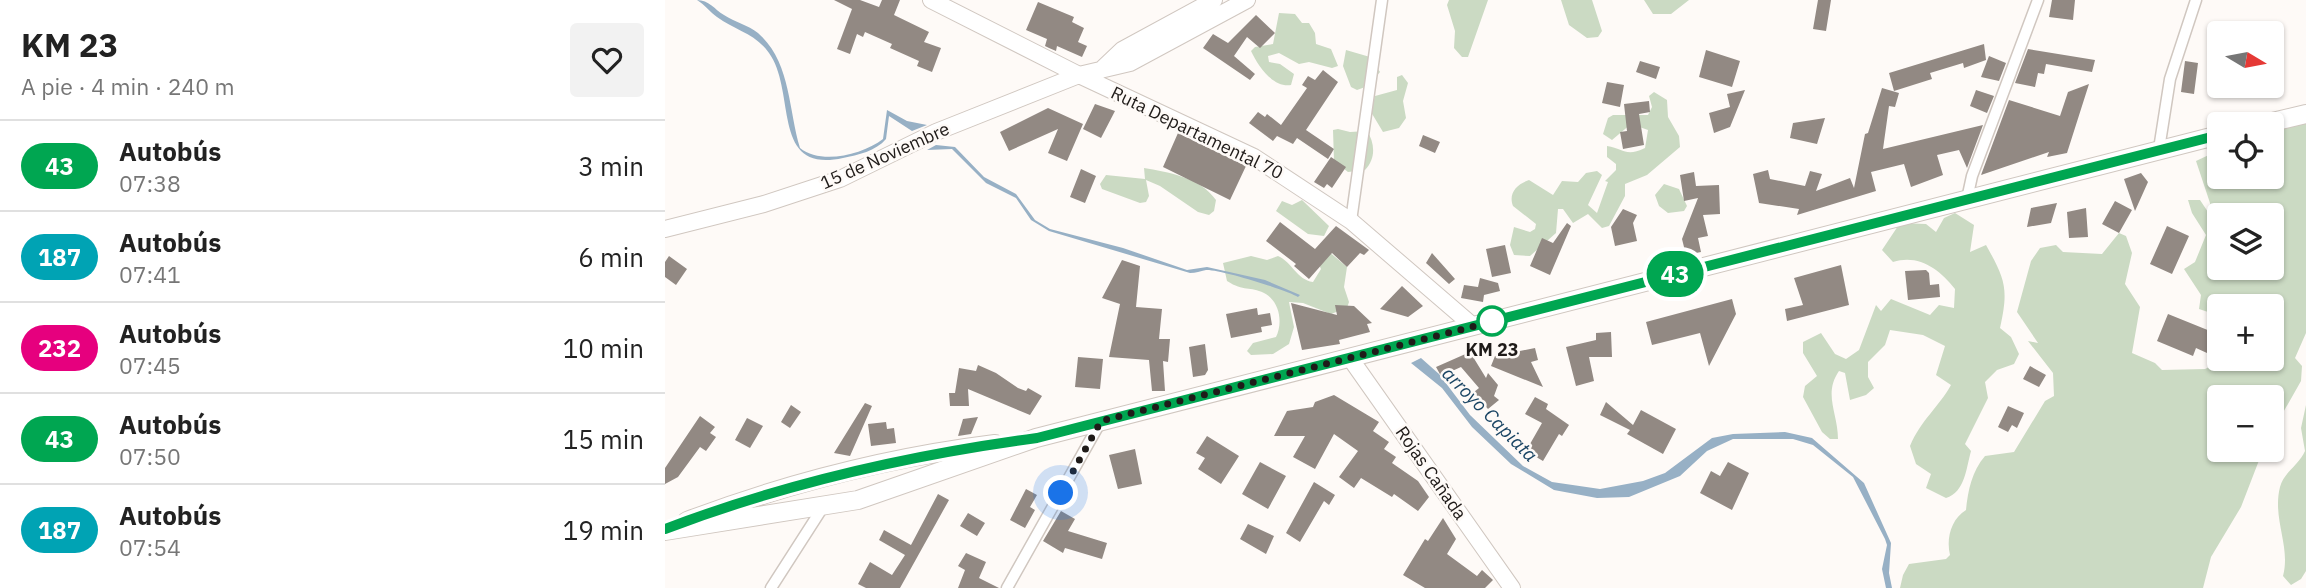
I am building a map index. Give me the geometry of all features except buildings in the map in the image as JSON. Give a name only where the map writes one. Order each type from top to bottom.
[{"type":"main road","points":[[1101,71],[1122,50],[1214,0]]},
{"type":"main road","name":"Ruta Departamental 70","points":[[934,1],[1079,75],[1254,157],[1351,221],[1473,326]]},
{"type":"main road","name":"15 de Noviembre","points":[[665,229],[764,204],[840,179],[936,132],[1079,75],[1130,63],[1239,2]]},
{"type":"main road","points":[[2284,119],[2306,114]]},
{"type":"main road","points":[[665,530],[858,500],[1037,438],[2207,138]]},
{"type":"main road","name":"Rojas Cañada","points":[[1350,358],[1512,588]]},
{"type":"main road","points":[[665,530],[738,502],[838,474],[956,449],[1037,438]]},
{"type":"street","points":[[1351,221],[1383,0]]},
{"type":"street","points":[[1967,200],[1972,176],[2038,0]]},
{"type":"street","points":[[2159,149],[2170,79],[2196,0]]},
{"type":"street","points":[[1007,588],[1101,421]]},
{"type":"street","points":[[771,588],[823,507]]},
{"type":"green space","points":[[1449,0],[1488,0],[1468,57],[1462,57],[1454,48],[1455,31],[1447,5]]},
{"type":"green space","points":[[1561,0],[1592,0],[1602,31],[1598,37],[1587,38],[1569,25]]},
{"type":"green space","points":[[1644,0],[1689,0],[1671,14],[1653,14]]},
{"type":"green space","points":[[1279,13],[1295,14],[1302,23],[1309,23],[1315,33],[1316,44],[1331,49],[1338,66],[1332,68],[1309,62],[1299,64],[1279,53],[1268,56],[1269,62],[1280,64],[1294,74],[1291,85],[1272,80],[1251,51],[1255,47],[1273,44]]},
{"type":"green space","points":[[1346,50],[1370,57],[1380,72],[1368,86],[1357,90],[1351,87],[1343,66]]},
{"type":"green space","points":[[1402,75],[1408,83],[1403,101],[1406,118],[1399,128],[1383,132],[1371,112],[1375,96],[1397,90],[1397,77]]},
{"type":"green space","points":[[1654,92],[1667,100],[1668,117],[1679,136],[1680,147],[1647,175],[1625,184],[1625,196],[1609,226],[1602,228],[1588,214],[1573,223],[1563,209],[1558,209],[1556,233],[1530,256],[1514,255],[1510,245],[1514,227],[1530,232],[1535,229],[1536,224],[1513,206],[1512,197],[1515,190],[1529,180],[1553,195],[1562,181],[1578,182],[1586,173],[1597,171],[1602,175],[1588,205],[1597,213],[1608,182],[1605,181],[1616,170],[1616,164],[1607,157],[1607,146],[1629,152],[1639,151],[1645,148],[1648,130],[1631,124],[1612,140],[1603,134],[1608,118],[1613,115],[1648,115],[1652,107],[1649,96]]},
{"type":"green space","points":[[2291,108],[2306,112],[2306,333],[2295,358],[2302,366],[2301,381],[2284,411],[2284,385],[2207,385],[2207,462],[2258,462],[2241,507],[2211,557],[2203,588],[1900,588],[1909,564],[1946,559],[1950,555],[1951,530],[1966,510],[1971,481],[1977,468],[1985,456],[2014,452],[2045,401],[2054,396],[2053,373],[2028,341],[2038,343],[2017,312],[2031,261],[2040,248],[2056,245],[2063,252],[2102,254],[2119,233],[2126,236],[2132,253],[2125,284],[2140,307],[2132,353],[2155,363],[2162,370],[2207,368],[2207,371],[2284,371],[2284,294],[2207,294],[2207,312],[2199,309],[2201,295],[2184,269],[2195,262],[2206,235],[2192,213],[2188,200],[2200,200],[2207,210],[2207,280],[2284,280],[2284,203],[2210,203],[2196,161],[2207,156],[2207,189],[2284,189],[2284,117]]},
{"type":"green space","points":[[1333,130],[1350,132],[1367,131],[1373,151],[1369,166],[1365,170],[1348,172],[1334,161]]},
{"type":"green space","points":[[1144,168],[1183,177],[1201,186],[1216,200],[1214,211],[1209,215],[1198,212],[1160,186],[1146,180],[1149,196],[1146,202],[1140,203],[1102,189],[1100,184],[1106,175],[1145,179]]},
{"type":"green space","points":[[1664,184],[1679,189],[1687,206],[1684,211],[1668,213],[1659,206],[1655,195]]},
{"type":"green space","points":[[1302,200],[1329,226],[1324,236],[1308,234],[1276,211],[1282,201],[1292,205]]},
{"type":"green space","points":[[1955,213],[1974,225],[1970,252],[1986,245],[1997,267],[2005,293],[2000,328],[2011,337],[2019,354],[2014,364],[1997,370],[1985,382],[1988,398],[1965,444],[1971,451],[1964,479],[1957,491],[1946,498],[1926,488],[1931,474],[1916,464],[1910,446],[1951,385],[1936,375],[1945,346],[1923,335],[1890,330],[1885,345],[1868,362],[1868,377],[1874,388],[1866,395],[1850,400],[1845,373],[1839,371],[1832,388],[1838,439],[1830,439],[1822,432],[1803,397],[1805,386],[1817,376],[1803,353],[1803,342],[1821,333],[1835,354],[1846,359],[1859,350],[1876,305],[1881,311],[1891,299],[1930,315],[1939,305],[1954,308],[1955,289],[1942,275],[1920,262],[1893,262],[1882,250],[1900,223],[1926,224],[1936,232],[1944,218]]},
{"type":"green space","points":[[1321,245],[1347,267],[1344,287],[1349,302],[1347,308],[1331,314],[1303,303],[1289,302],[1294,327],[1289,344],[1273,354],[1251,355],[1247,351],[1253,343],[1276,337],[1279,313],[1274,301],[1264,293],[1238,287],[1227,281],[1223,263],[1251,256],[1267,260],[1278,256],[1307,281],[1313,282],[1321,269],[1313,252]]},
{"type":"green space","points":[[2306,405],[2306,571],[2301,579],[2291,585],[2283,576],[2285,554],[2278,499],[2282,482],[2305,451],[2301,428]]},
{"type":"water","points":[[697,0],[708,3],[724,15],[754,30],[769,45],[783,72],[800,148],[789,126],[777,69],[769,53],[758,41],[724,22]]},
{"type":"water","points":[[887,110],[907,121],[927,125],[912,131],[889,116],[886,139],[882,143],[861,154],[820,160],[805,154],[800,148],[819,156],[830,157],[864,150],[883,139]]},
{"type":"water","points":[[936,145],[955,147],[984,177],[1016,194],[1035,220],[1050,229],[1123,248],[1187,270],[1207,267],[1265,280],[1300,295],[1298,297],[1253,280],[1224,273],[1206,270],[1190,273],[1049,231],[1031,220],[1016,198],[986,183],[952,149],[927,150]]},
{"type":"water","points":[[1421,358],[1439,374],[1470,415],[1523,466],[1552,482],[1600,489],[1643,481],[1665,473],[1712,438],[1733,434],[1785,432],[1812,438],[1864,483],[1891,543],[1889,573],[1892,588],[1886,588],[1882,569],[1887,545],[1885,539],[1853,477],[1813,445],[1793,439],[1733,439],[1707,451],[1680,476],[1629,497],[1597,498],[1554,490],[1511,464],[1472,427],[1442,388],[1411,363]]},
{"type":"bus line","name":"43","points":[[665,529],[738,502],[838,474],[956,449],[1037,438],[2207,138]]},
{"type":"place","name":"KM 23","points":[[1492,321]]},
{"type":"route","points":[[1061,493],[1101,421],[1499,320],[1492,321]]},
{"type":"water label","name":"arroyo Capiata","points":[[1490,414]]}]
